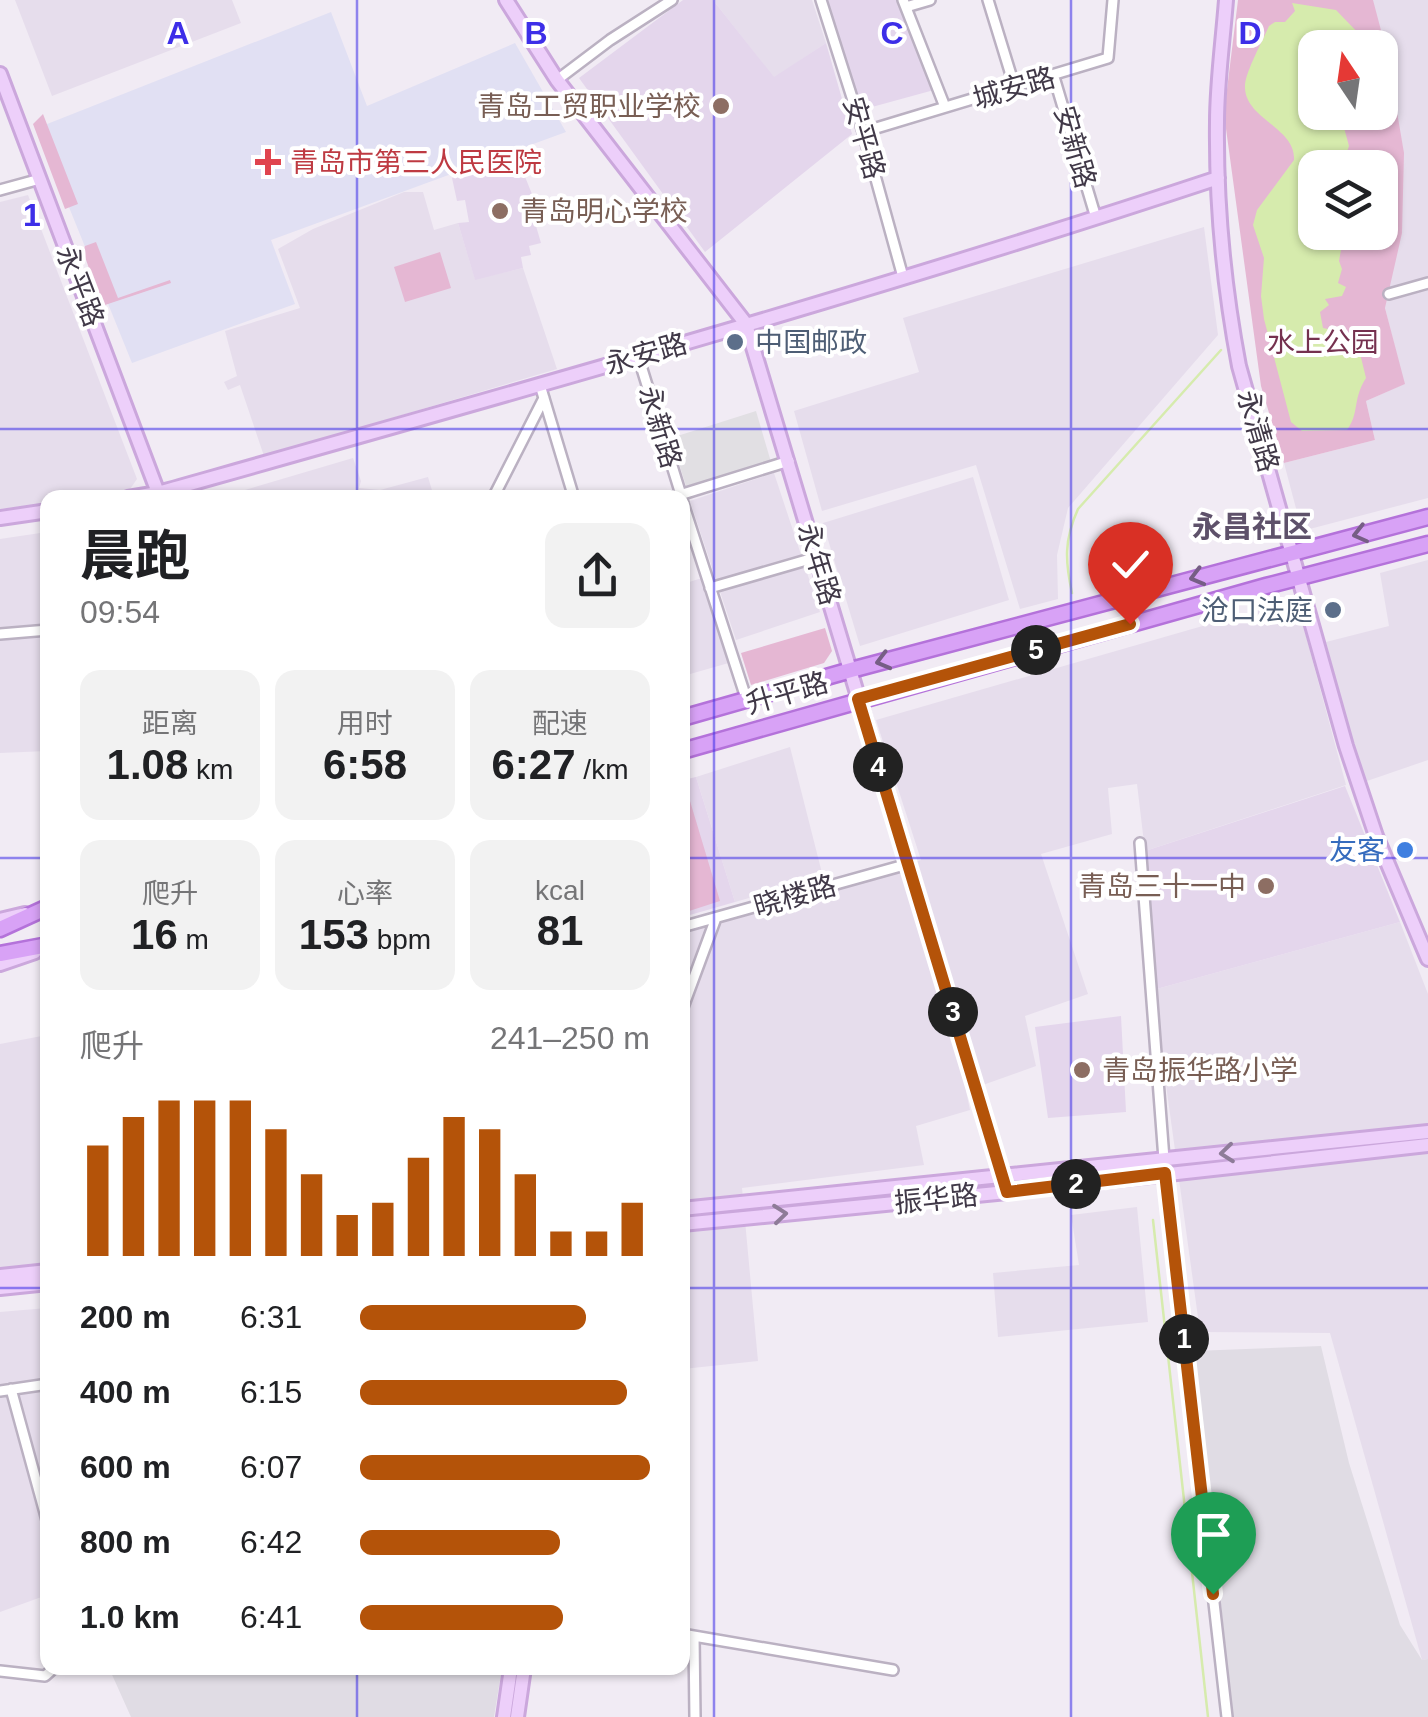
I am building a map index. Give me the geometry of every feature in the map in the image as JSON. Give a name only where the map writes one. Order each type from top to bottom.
[{"type":"main road","name":"升平路","points":[[690,716],[1428,517]]},
{"type":"main road","name":"升平路","points":[[690,748],[1428,544]]},
{"type":"main road","points":[[0,929],[40,911]]},
{"type":"main road","points":[[0,954],[40,947]]},
{"type":"street","name":"永年路","points":[[506,0],[557,80],[746,324],[1005,1185]]},
{"type":"street","points":[[557,80],[672,0]]},
{"type":"street","name":"安平路","points":[[821,0],[904,278]]},
{"type":"street","points":[[930,0],[904,4],[945,108]]},
{"type":"street","points":[[988,0],[1015,88]]},
{"type":"street","name":"城安路","points":[[863,132],[1108,58],[1113,0]]},
{"type":"street","name":"永清路","points":[[1226,0],[1216,118],[1218,178],[1236,351],[1358,782],[1376,836],[1428,959]]},
{"type":"street","name":"永平路","points":[[0,74],[157,490]]},
{"type":"street","name":"安新路","points":[[1054,76],[1096,218]]},
{"type":"street","name":"永安路","points":[[178,490],[542,392],[638,356],[904,278],[1218,178]]},
{"type":"street","points":[[0,190],[40,180]]},
{"type":"street","points":[[1389,294],[1428,284]]},
{"type":"street","name":"永新路","points":[[638,356],[677,490]]},
{"type":"street","points":[[498,490],[542,392]]},
{"type":"street","points":[[542,392],[572,490]]},
{"type":"street","points":[[690,493],[789,461]]},
{"type":"street","points":[[0,518],[40,512]]},
{"type":"street","name":"永新路","points":[[690,529],[746,701]]},
{"type":"street","points":[[710,588],[817,557]]},
{"type":"street","points":[[0,634],[40,631]]},
{"type":"street","points":[[1140,842],[1164,1166],[1228,1717]]},
{"type":"street","name":"晓楼路","points":[[690,926],[908,864]]},
{"type":"street","points":[[0,920],[40,910]]},
{"type":"street","points":[[690,988],[716,918]]},
{"type":"street","points":[[0,964],[40,949]]},
{"type":"street","name":"振华路","points":[[690,1223],[1428,1132]]},
{"type":"street","name":"振华路","points":[[1164,1166],[1428,1145]]},
{"type":"street","name":"振华路","points":[[690,1208],[1005,1185]]},
{"type":"street","points":[[0,1276],[40,1273]]},
{"type":"street","points":[[0,1288],[40,1284]]},
{"type":"street","points":[[40,1385],[5,1390],[40,1499]]},
{"type":"street","points":[[690,1635],[893,1670]]},
{"type":"street","points":[[694,1636],[695,1717]]},
{"type":"street","points":[[0,1671],[46,1675]]},
{"type":"street","points":[[504,1717],[511,1675]]},
{"type":"street","points":[[517,1717],[523,1675]]},
{"type":"shaded area","points":[[15,0],[232,0],[241,23],[52,96]]},
{"type":"shaded area","name":"青岛工贸职业学校","points":[[683,0],[713,0],[774,77],[826,43],[852,134],[705,252],[579,78]]},
{"type":"shaded area","points":[[713,0],[812,0],[826,43],[774,78]]},
{"type":"shaded area","points":[[828,0],[898,0],[934,90],[861,110]]},
{"type":"shaded area","points":[[1371,0],[1428,0],[1428,498],[1302,531],[1284,463],[1375,440],[1366,401],[1404,384],[1385,308],[1392,250],[1398,250],[1403,148],[1398,125],[1398,30],[1377,30]]},
{"type":"shaded area","points":[[1292,3],[1336,10],[1355,30],[1298,30],[1298,130],[1345,130],[1349,146],[1348,150],[1298,150],[1298,250],[1341,250],[1338,283],[1346,287],[1342,296],[1325,299],[1329,305],[1320,312],[1323,328],[1337,331],[1339,336],[1356,337],[1366,378],[1347,430],[1302,431],[1291,422],[1261,296],[1264,258],[1253,225],[1257,210],[1294,160],[1287,139],[1252,106],[1245,85],[1269,26],[1285,22],[1295,11]]},
{"type":"shaded area","name":"青岛市第三人民医院","points":[[331,12],[367,106],[515,43],[566,132],[271,240],[295,304],[132,363],[37,128]]},
{"type":"shaded area","name":"青岛明心学校","points":[[517,157],[534,199],[529,202],[541,243],[529,246],[531,255],[521,257],[523,268],[475,280],[458,223],[469,222],[465,200],[457,201],[452,178]]},
{"type":"shaded area","points":[[404,192],[423,192],[434,230],[458,223],[475,279],[523,268],[557,369],[264,456],[240,385],[228,390],[224,382],[237,376],[225,331],[300,308],[278,249],[313,229]]},
{"type":"shaded area","points":[[28,195],[137,479],[129,490],[40,490],[40,504],[0,509],[0,202]]},
{"type":"shaded area","points":[[1204,227],[1218,335],[1068,508],[1057,555],[1058,599],[1020,609],[976,465],[822,511],[794,411],[919,372],[903,318]]},
{"type":"shaded area","points":[[756,411],[771,462],[686,486],[671,438]]},
{"type":"shaded area","points":[[353,458],[361,481],[359,488],[380,490],[245,490]]},
{"type":"shaded area","points":[[774,473],[820,612],[736,640],[690,501]]},
{"type":"shaded area","points":[[428,477],[432,490],[380,490]]},
{"type":"shaded area","points":[[973,477],[1009,600],[860,646],[823,523]]},
{"type":"shaded area","points":[[40,533],[40,751],[0,753],[0,539]]},
{"type":"shaded area","points":[[1428,560],[1428,760],[1367,781],[1352,743],[1326,642],[1389,626],[1380,573]]},
{"type":"shaded area","points":[[705,577],[732,662],[690,674],[690,582]]},
{"type":"shaded area","points":[[1296,599],[1346,785],[1145,851],[1137,784],[1108,788],[1112,834],[1041,854],[1088,994],[1025,1016],[1036,1066],[966,1091],[970,1110],[916,1126],[924,1165],[742,1188],[758,1361],[690,1368],[690,927],[921,860],[876,720]]},
{"type":"shaded area","points":[[790,747],[823,877],[735,902],[696,777]]},
{"type":"shaded area","points":[[696,777],[735,902],[690,915],[690,778]]},
{"type":"shaded area","name":"青岛三十一中","points":[[1345,786],[1400,922],[1153,990],[1145,851]]},
{"type":"shaded area","points":[[1400,922],[1428,994],[1428,1659],[1422,1660],[1330,1333],[1200,1332],[1153,990]]},
{"type":"shaded area","name":"青岛振华路小学","points":[[1121,1016],[1126,1112],[1048,1118],[1035,1027]]},
{"type":"shaded area","points":[[40,1036],[40,1267],[0,1271],[0,1044]]},
{"type":"shaded area","points":[[1137,1207],[1148,1322],[998,1337],[993,1273],[1079,1265],[1071,1215]]},
{"type":"shaded area","points":[[40,1309],[40,1598],[0,1612],[0,1312]]},
{"type":"shaded area","points":[[1321,1346],[1349,1463],[1400,1625],[1422,1660],[1428,1659],[1428,1717],[1233,1717],[1194,1351]]},
{"type":"shaded area","points":[[112,1675],[501,1675],[494,1717],[131,1717]]},
{"type":"green space","name":"水上公园","points":[[1238,0],[1373,0],[1381,30],[1298,30],[1298,130],[1398,130],[1398,118],[1404,153],[1402,233],[1385,308],[1405,384],[1366,401],[1375,440],[1284,463],[1261,386],[1224,114]]},
{"type":"green space","points":[[43,114],[78,204],[65,209],[33,124]]},
{"type":"green space","points":[[96,242],[118,298],[170,280],[171,283],[102,306],[83,251]]},
{"type":"green space","points":[[440,252],[451,288],[405,302],[394,267]]},
{"type":"green space","points":[[825,628],[832,651],[824,663],[751,685],[741,653]]},
{"type":"green space","points":[[690,801],[720,901],[690,911]]},
{"type":"waterway","points":[[1072,593],[1067,551],[1078,509],[1221,350]]},
{"type":"waterway","points":[[1153,1220],[1208,1717]]},
{"type":"place","name":"青岛工贸职业学校","points":[[721,106]]},
{"type":"place","name":"青岛市第三人民医院","points":[[268,162]]},
{"type":"place","name":"青岛明心学校","points":[[500,211]]},
{"type":"place","name":"中国邮政","points":[[735,342]]},
{"type":"place","name":"沧口法庭","points":[[1333,610]]},
{"type":"place","name":"友客","points":[[1405,850]]},
{"type":"place","name":"青岛三十一中","points":[[1266,886]]},
{"type":"place","name":"青岛振华路小学","points":[[1082,1070]]},
{"type":"district","name":"永昌社区","points":[[1252,526]]},
{"type":"route","points":[[1130,624],[858,699],[1007,1192],[1165,1173],[1213,1594]]}]
